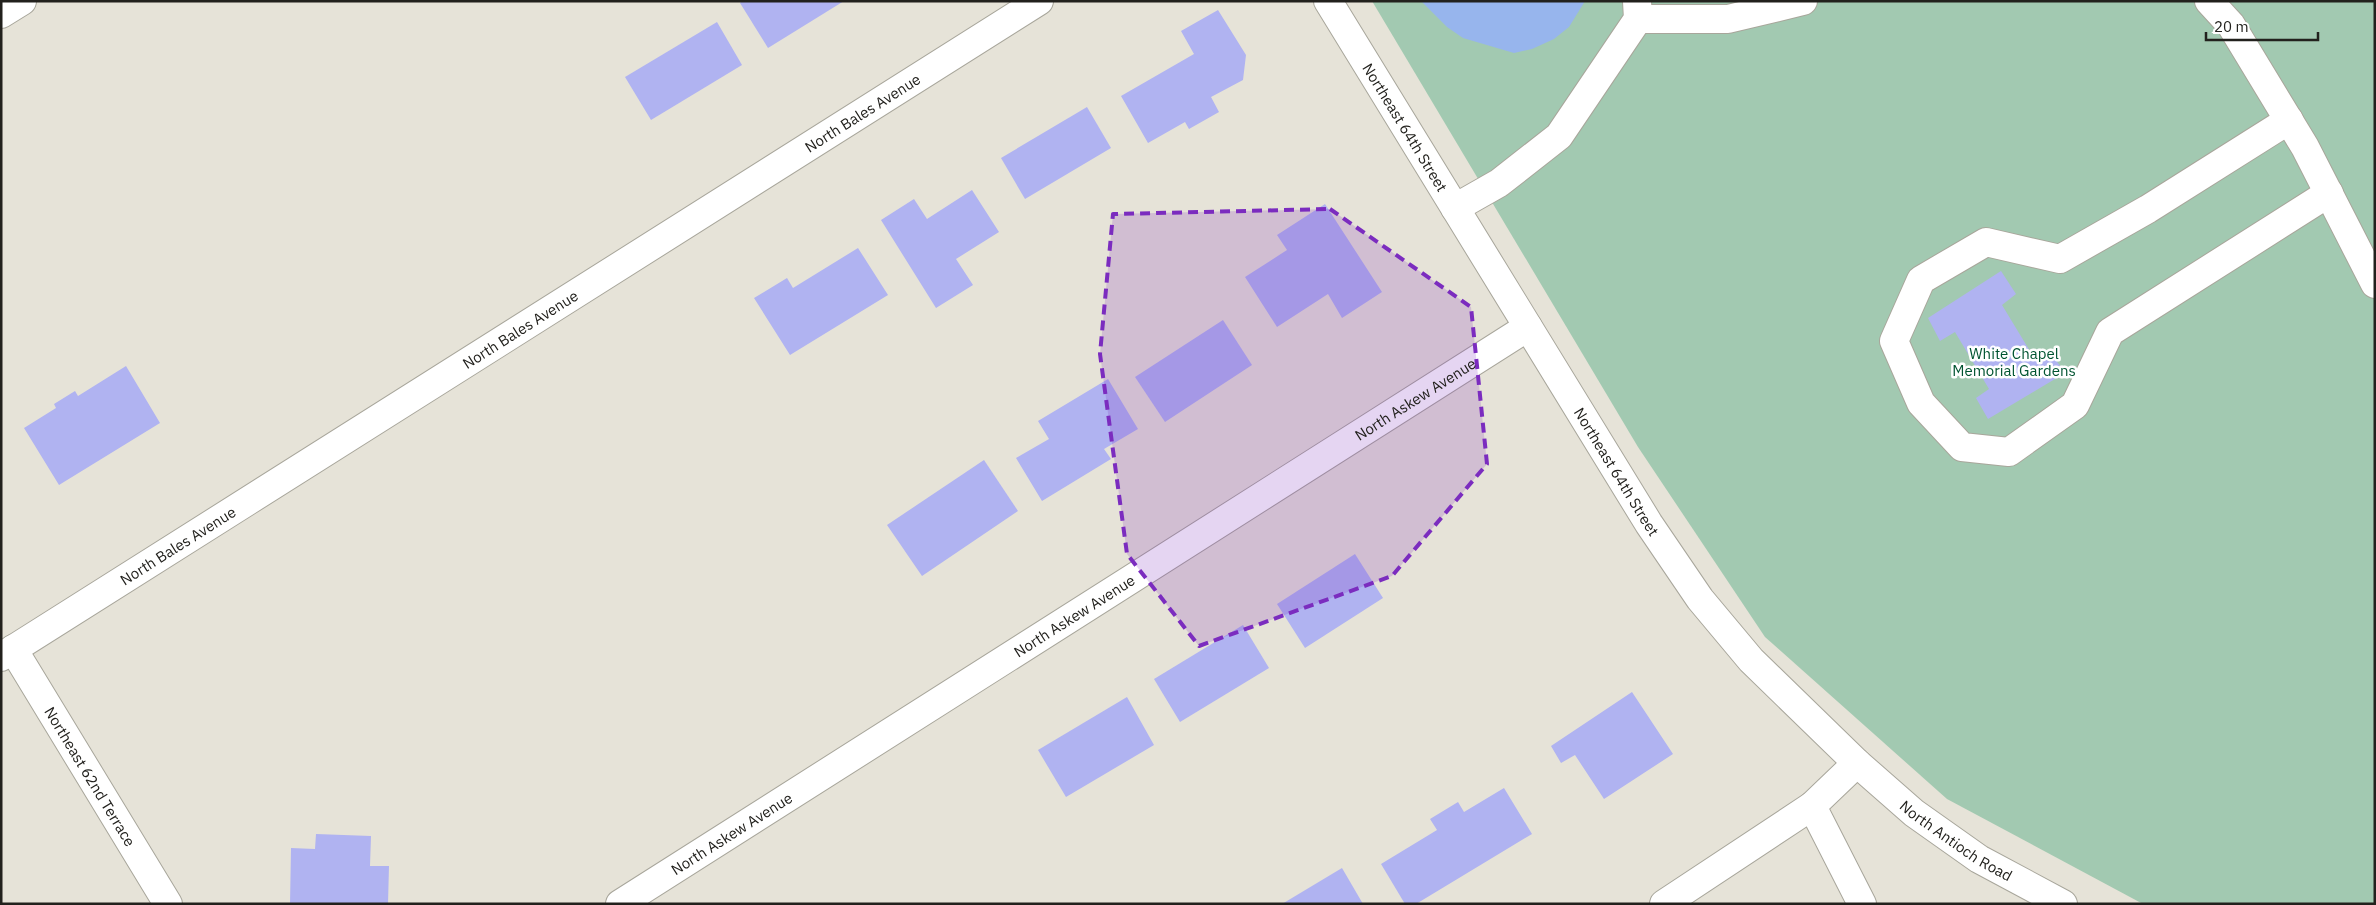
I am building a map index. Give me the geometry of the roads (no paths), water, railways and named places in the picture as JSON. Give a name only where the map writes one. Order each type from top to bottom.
[{"type":"street","points":[[1,14],[22,1]]},
{"type":"street","name":"North Bales Avenue","points":[[7,653],[1038,1]]},
{"type":"street","name":"Northeast 64th Street","points":[[1328,1],[1649,524],[1700,599],[1751,660],[1858,763]]},
{"type":"street","points":[[1455,208],[1499,183],[1559,136],[1637,10],[1728,19],[1803,1]]},
{"type":"street","points":[[2208,1],[2232,25],[2289,120],[2375,284]]},
{"type":"street","points":[[2289,120],[2148,208],[2060,259],[1986,242],[1921,280],[1894,341],[1921,403],[1962,447],[2009,452],[2075,405],[2110,332],[2328,193]]},
{"type":"street","name":"North Askew Avenue","points":[[620,904],[1528,327]]},
{"type":"street","name":"Northeast 62nd Terrace","points":[[7,653],[168,904]]},
{"type":"street","points":[[1664,904],[1812,806],[1858,763]]},
{"type":"street","name":"North Antioch Road","points":[[1858,763],[1914,813],[1979,859],[2048,900]]},
{"type":"street","points":[[1812,806],[1862,904]]},
{"type":"water","points":[[1421,1],[1585,1],[1569,27],[1554,39],[1532,49],[1514,53],[1463,38],[1447,27]]},
{"type":"park label","name":"White Chapel Memorial Gardens","points":[[2014,362]]}]
